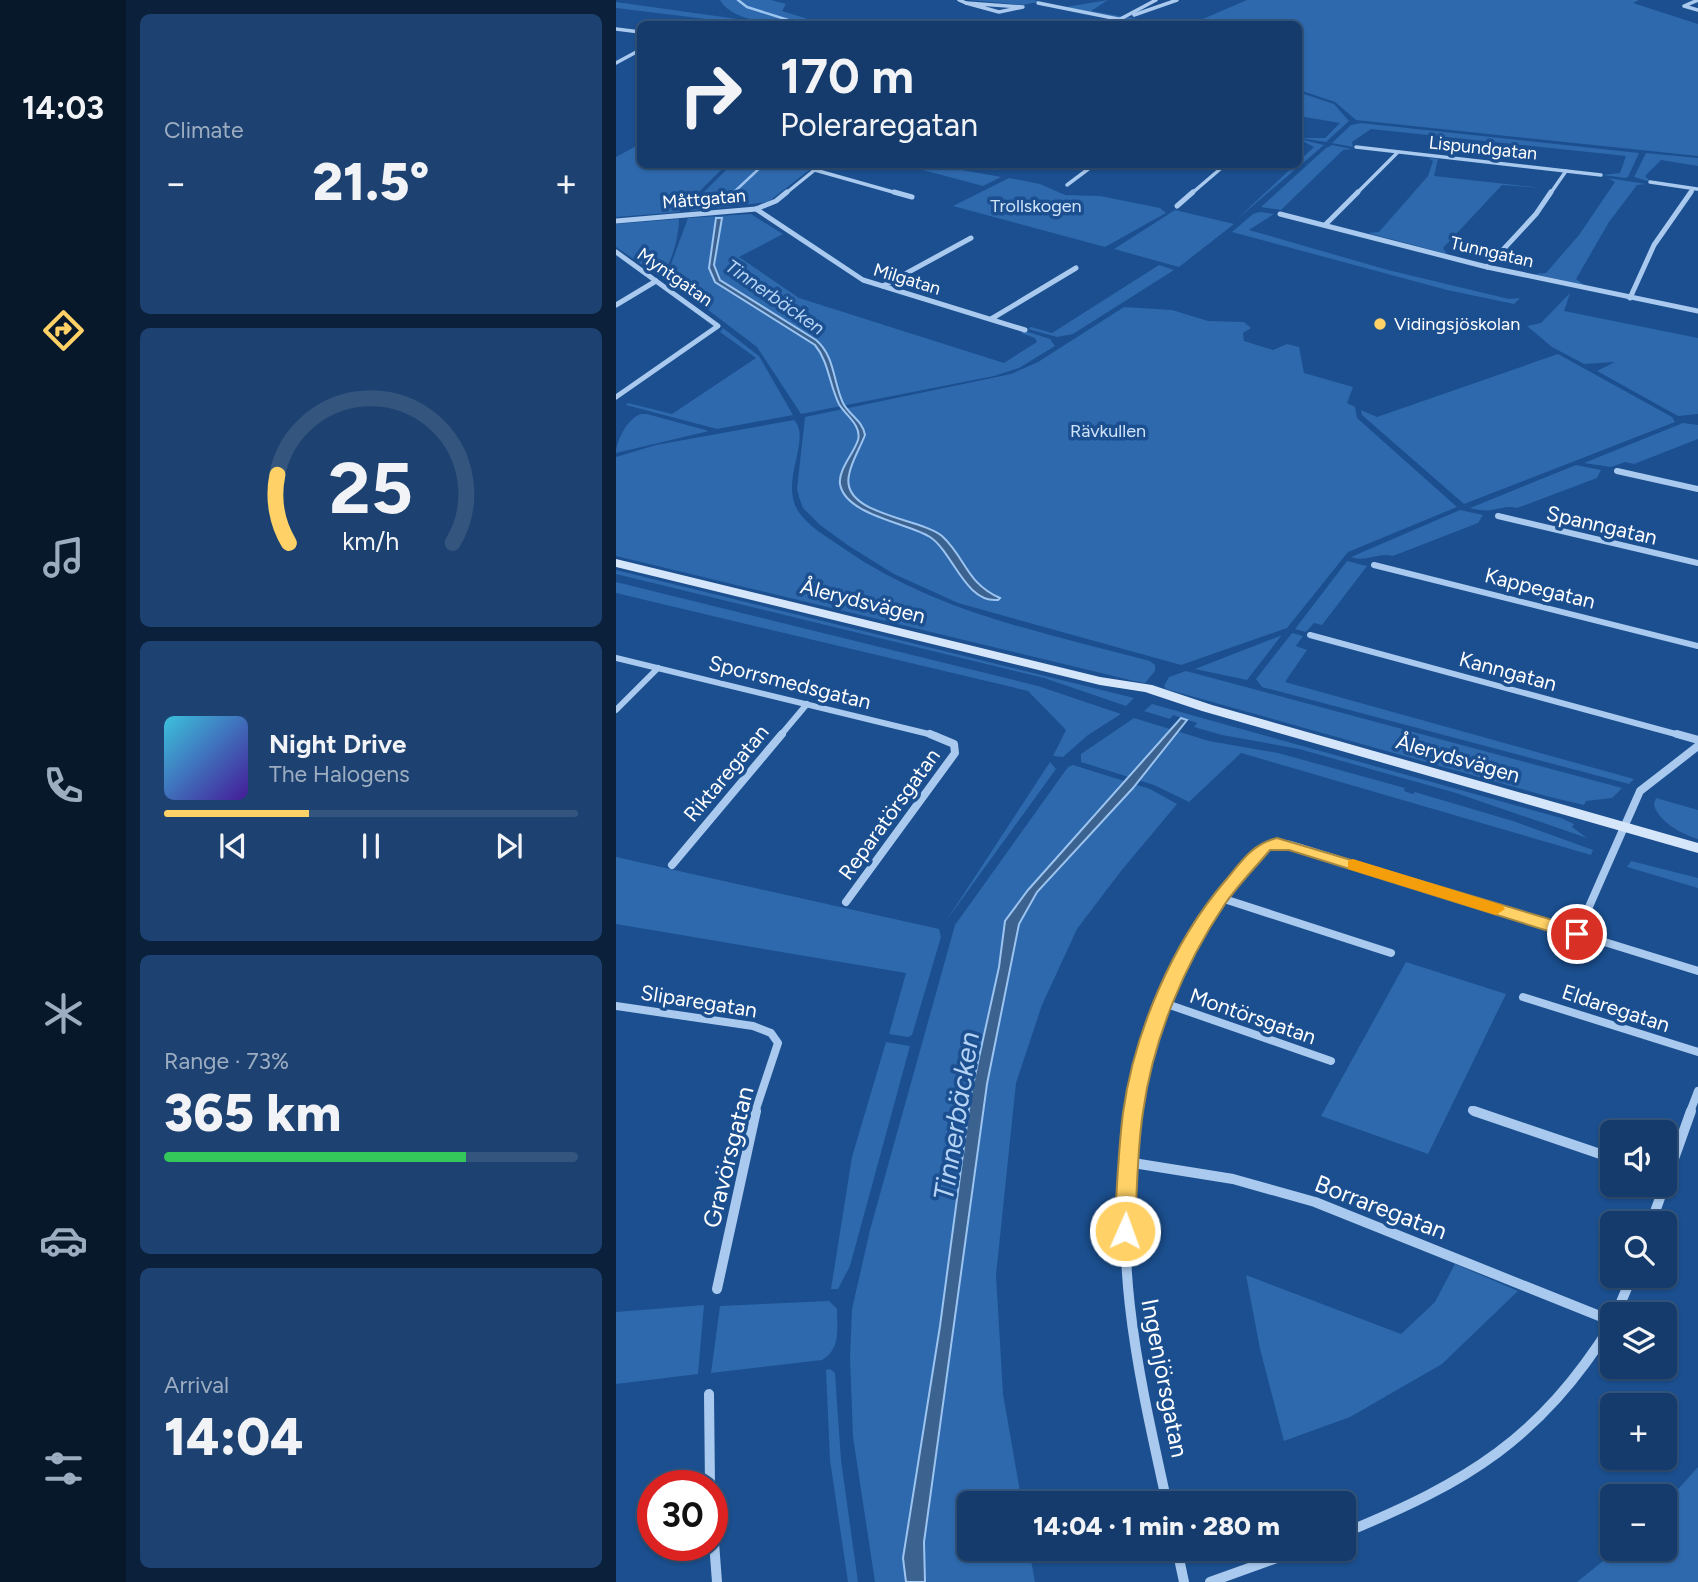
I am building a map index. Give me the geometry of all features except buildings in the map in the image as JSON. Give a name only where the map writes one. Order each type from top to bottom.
[{"type":"main road","name":"Ålerydsvägen","points":[[616,563],[1100,681],[1151,699],[1207,708],[1698,848]]},
{"type":"street","points":[[959,0],[1009,15],[1045,0]]},
{"type":"street","points":[[1120,21],[1156,0]]},
{"type":"street","points":[[1130,16],[1177,0]]},
{"type":"street","points":[[1698,0],[1684,6],[1698,10]]},
{"type":"street","points":[[966,3],[1023,7]]},
{"type":"street","points":[[1038,3],[1123,20]]},
{"type":"street","points":[[616,29],[637,32]]},
{"type":"street","points":[[616,63],[637,52]]},
{"type":"street","name":"Lispundgatan","points":[[1356,147],[1601,176]]},
{"type":"street","name":"Lispundgatan","points":[[1325,225],[1397,153]]},
{"type":"street","points":[[1067,185],[1090,168]]},
{"type":"street","points":[[1177,205],[1221,168]]},
{"type":"street","points":[[816,170],[912,197]]},
{"type":"street","name":"Måttgatan","points":[[616,221],[755,209],[776,201],[816,170]]},
{"type":"street","name":"Lispundgatan","points":[[1487,267],[1536,214],[1566,171]]},
{"type":"street","points":[[1630,298],[1654,245],[1696,189],[1650,182]]},
{"type":"street","name":"Milgatan","points":[[755,209],[863,280],[1025,330]]},
{"type":"street","name":"Tunngatan","points":[[1280,214],[1487,267],[1698,311]]},
{"type":"street","points":[[883,286],[971,238]]},
{"type":"street","name":"Myntgatan","points":[[616,252],[714,322],[717,328],[616,397]]},
{"type":"street","points":[[991,319],[1076,268]]},
{"type":"street","points":[[616,305],[656,281]]},
{"type":"street","points":[[1617,471],[1698,489]]},
{"type":"street","name":"Spanngatan","points":[[1499,516],[1698,563]]},
{"type":"street","name":"Kappegatan","points":[[1374,565],[1698,646]]},
{"type":"street","name":"Kanngatan","points":[[1310,635],[1698,740]]},
{"type":"street","name":"Sporrsmedsgatan","points":[[616,658],[937,736],[954,744]]},
{"type":"street","points":[[616,710],[658,667]]},
{"type":"street","name":"Riktaregatan","points":[[672,865],[807,705]]},
{"type":"street","name":"Reparatörsgatan","points":[[846,902],[955,752],[954,744]]},
{"type":"street","points":[[1698,746],[1640,791],[1577,934],[1698,971]]},
{"type":"street","name":"Ingenjörsgatan","points":[[1164,1491],[1131,1334],[1124,1254],[1127,1162],[1143,1064],[1164,1003],[1186,955],[1220,898],[1257,852],[1277,843],[1577,934]]},
{"type":"street","points":[[1220,898],[1391,953]]},
{"type":"street","name":"Eldaregatan","points":[[1523,996],[1698,1052]]},
{"type":"street","name":"Montörsgatan","points":[[1164,1003],[1331,1061]]},
{"type":"street","name":"Sliparegatan","points":[[616,1006],[753,1026],[775,1036]]},
{"type":"street","name":"Gravörsgatan","points":[[717,1289],[752,1122],[778,1051],[775,1036]]},
{"type":"street","points":[[1677,1147],[1698,1091]]},
{"type":"street","points":[[1472,1110],[1600,1154]]},
{"type":"street","name":"Borraregatan","points":[[1127,1162],[1233,1179],[1315,1202],[1600,1317]]},
{"type":"street","points":[[1356,1528],[1441,1492],[1516,1440],[1539,1421],[1580,1377],[1600,1343]]},
{"type":"street","points":[[709,1394],[710,1470]]},
{"type":"street","points":[[715,1561],[717,1582]]},
{"type":"street","points":[[1180,1561],[1184,1582]]},
{"type":"street","points":[[1210,1582],[1269,1561]]},
{"type":"green space","points":[[720,0],[771,0],[786,4],[782,11],[814,21],[753,20],[728,9]]},
{"type":"green space","points":[[969,0],[1034,0],[1066,7],[1108,0],[1091,11],[1149,21],[1135,21],[1037,2],[1023,5]]},
{"type":"green space","points":[[1247,0],[1639,0],[1633,3],[1698,24],[1698,156],[1356,120],[1335,102],[1302,91],[1302,21],[1198,21]]},
{"type":"green space","points":[[616,2],[751,21],[722,21],[616,8]]},
{"type":"green space","points":[[1302,93],[1334,104],[1349,121],[1326,142],[1302,138],[1325,138],[1340,123],[1302,117]]},
{"type":"green space","points":[[1361,123],[1639,153],[1628,177],[1625,178],[1603,175],[1620,173],[1626,156],[1371,129],[1352,142],[1353,147],[1332,143],[1351,125]]},
{"type":"green space","points":[[1302,140],[1324,145],[1302,164],[1302,158],[1314,147]]},
{"type":"green space","points":[[1332,145],[1352,149],[1343,150],[1281,210],[1261,207],[1326,148]]},
{"type":"green space","points":[[637,146],[637,168],[723,168],[679,212],[616,217],[616,157]]},
{"type":"green space","points":[[1646,153],[1698,158],[1698,166],[1661,160],[1645,176],[1651,182],[1634,177]]},
{"type":"green space","points":[[1428,158],[1438,159],[1434,176],[1542,188],[1502,185],[1443,248],[1447,254],[1368,233],[1379,232],[1428,176],[1433,161]]},
{"type":"green space","points":[[728,168],[812,168],[768,202],[690,211],[696,200]]},
{"type":"green space","points":[[915,168],[951,168],[1001,177],[983,186]]},
{"type":"green space","points":[[1292,168],[1297,168],[1236,220]]},
{"type":"green space","name":"Trollskogen","points":[[1009,178],[1040,184],[1065,195],[1100,196],[1160,208],[1166,213],[1105,247],[953,206]]},
{"type":"green space","points":[[1608,178],[1646,184],[1637,185],[1609,222],[1576,279],[1584,285],[1534,274],[1546,273],[1579,235],[1615,182]]},
{"type":"green space","points":[[1175,210],[1234,224],[1179,267],[1114,249]]},
{"type":"green space","points":[[751,214],[783,234],[739,257],[799,298],[1004,363],[1037,342],[1035,338],[1021,333],[1025,331],[1050,339],[1055,346],[1019,368],[994,376],[801,414],[757,347],[666,278],[688,218]]},
{"type":"green space","points":[[1253,214],[1274,214],[1249,230],[1388,270],[1509,299],[1520,298],[1514,304],[1447,290],[1232,232]]},
{"type":"green space","points":[[679,219],[674,249],[660,277],[616,247],[616,224]]},
{"type":"green space","points":[[1159,265],[1174,270],[1073,334],[1057,337],[1028,329],[1031,327],[1052,333]]},
{"type":"green space","points":[[1570,293],[1564,311],[1698,338],[1698,414],[1678,416],[1597,371],[1615,362],[1584,364],[1552,347],[1527,326],[1541,323]]},
{"type":"green space","name":"Rävkullen","points":[[1124,307],[1172,310],[1208,321],[1244,322],[1251,328],[1243,333],[1244,341],[1273,350],[1287,344],[1299,347],[1304,373],[1353,387],[1347,403],[1355,407],[1357,418],[1457,507],[1348,552],[1287,628],[1181,665],[958,603],[894,574],[820,525],[803,508],[797,489],[805,417],[1011,374],[1038,362]]},
{"type":"green space","points":[[723,328],[759,356],[793,415],[717,429],[626,405],[628,403],[672,414],[756,358],[720,332]]},
{"type":"green space","points":[[1558,354],[1672,417],[1675,422],[1464,504],[1362,415],[1361,410],[1377,417]]},
{"type":"green space","points":[[641,414],[709,431],[616,453],[624,430]]},
{"type":"green space","points":[[794,420],[800,439],[793,477],[794,503],[805,520],[821,533],[878,570],[915,589],[991,618],[1150,661],[1155,665],[1155,671],[1145,683],[1134,681],[616,556],[616,457],[656,445]]},
{"type":"green space","points":[[1683,423],[1698,425],[1698,439],[1634,464],[1625,462],[1611,467],[1584,463]]},
{"type":"green space","points":[[1576,465],[1601,470],[1597,478],[1517,508],[1470,508]]},
{"type":"green space","points":[[1460,510],[1483,515],[1478,523],[1393,556],[1362,559],[1351,557]]},
{"type":"green space","points":[[1347,561],[1367,566],[1322,625],[1314,623],[1306,632],[1295,629]]},
{"type":"green space","points":[[616,570],[1134,698],[1126,706],[1044,678],[616,574]]},
{"type":"green space","points":[[616,582],[1038,686],[1121,714],[1088,735],[1063,757],[1053,756],[1066,730],[1028,691],[616,593]]},
{"type":"green space","points":[[1292,633],[1303,636],[1296,646],[1307,650],[1285,682],[1634,779],[1629,784],[1262,687],[1256,679]]},
{"type":"green space","points":[[1280,636],[1247,680],[1195,669]]},
{"type":"green space","points":[[1186,671],[1622,788],[1612,798],[1586,801],[1584,805],[1550,797],[1166,689],[1164,686],[1169,677]]},
{"type":"green space","points":[[1152,704],[1561,818],[1574,824],[1572,827],[1587,838],[1456,793],[1299,749],[1222,735],[1194,727],[1197,723],[1173,715],[1170,719],[1144,711]]},
{"type":"green space","points":[[1134,718],[1209,741],[1278,753],[1405,788],[1404,791],[1413,794],[1415,792],[1516,822],[1593,850],[1591,855],[1241,753],[1189,802],[1154,785],[1081,762],[1081,754]]},
{"type":"green space","points":[[1050,762],[1056,769],[946,921]]},
{"type":"green space","points":[[1073,765],[1150,789],[1177,804],[1077,929],[1042,1005],[1016,1083],[996,1275],[1003,1394],[1020,1491],[957,1491],[957,1561],[1031,1561],[1035,1582],[875,1582],[853,1437],[850,1358],[852,1309],[870,1230],[955,925],[1068,767]]},
{"type":"green space","points":[[1656,798],[1698,810],[1698,839],[1678,831],[1665,821],[1656,810]]},
{"type":"green space","points":[[616,857],[939,929],[941,937],[912,1035],[908,1037],[889,1034],[906,973],[616,924]]},
{"type":"green space","points":[[1631,861],[1698,878],[1698,888],[1627,867]]},
{"type":"green space","points":[[1406,962],[1506,994],[1428,1154],[1321,1116]]},
{"type":"green space","points":[[886,1042],[910,1046],[850,1266],[838,1289],[831,1289],[852,1157]]},
{"type":"green space","points":[[1455,1264],[1518,1291],[1442,1364],[1350,1417],[1284,1441],[1260,1349],[1246,1275],[1401,1334],[1435,1302]]},
{"type":"green space","points":[[829,1301],[837,1309],[837,1338],[832,1350],[822,1360],[711,1373],[720,1306]]},
{"type":"green space","points":[[704,1305],[698,1374],[616,1384],[616,1312]]},
{"type":"green space","points":[[830,1369],[835,1373],[841,1460],[858,1582],[848,1582],[830,1460],[826,1370]]},
{"type":"green space","points":[[1698,1467],[1698,1582],[1577,1582],[1603,1561],[1677,1561],[1677,1490]]},
{"type":"shaded area","points":[[716,218],[722,218],[714,265],[720,280],[816,340],[827,354],[843,403],[862,426],[865,435],[849,475],[850,488],[857,499],[884,514],[942,536],[973,578],[1000,598],[998,600],[977,594],[930,537],[865,511],[844,495],[840,479],[858,440],[858,430],[839,404],[823,359],[815,345],[715,282],[709,268]]},
{"type":"shaded area","points":[[1181,718],[1187,720],[1133,788],[1037,892],[1019,924],[987,1084],[924,1542],[925,1582],[906,1582],[903,1558],[940,1326],[971,1094],[999,967],[1005,921],[1028,890]]},
{"type":"waterway","name":"Tinnerbäcken","points":[[738,0],[747,7],[791,21]]},
{"type":"waterway","name":"Tinnerbäcken","points":[[732,194],[760,168]]},
{"type":"waterway","name":"Tinnerbäcken","points":[[720,205],[734,192]]},
{"type":"slow traffic","points":[[1353,865],[1496,909]]},
{"type":"place","name":"Vidingsjöskolan","points":[[1380,324]]},
{"type":"route","points":[[1125,1231],[1127,1162],[1133,1112],[1146,1053],[1164,1003],[1186,955],[1220,898],[1243,868],[1265,846],[1277,843],[1291,845],[1577,934]]}]
